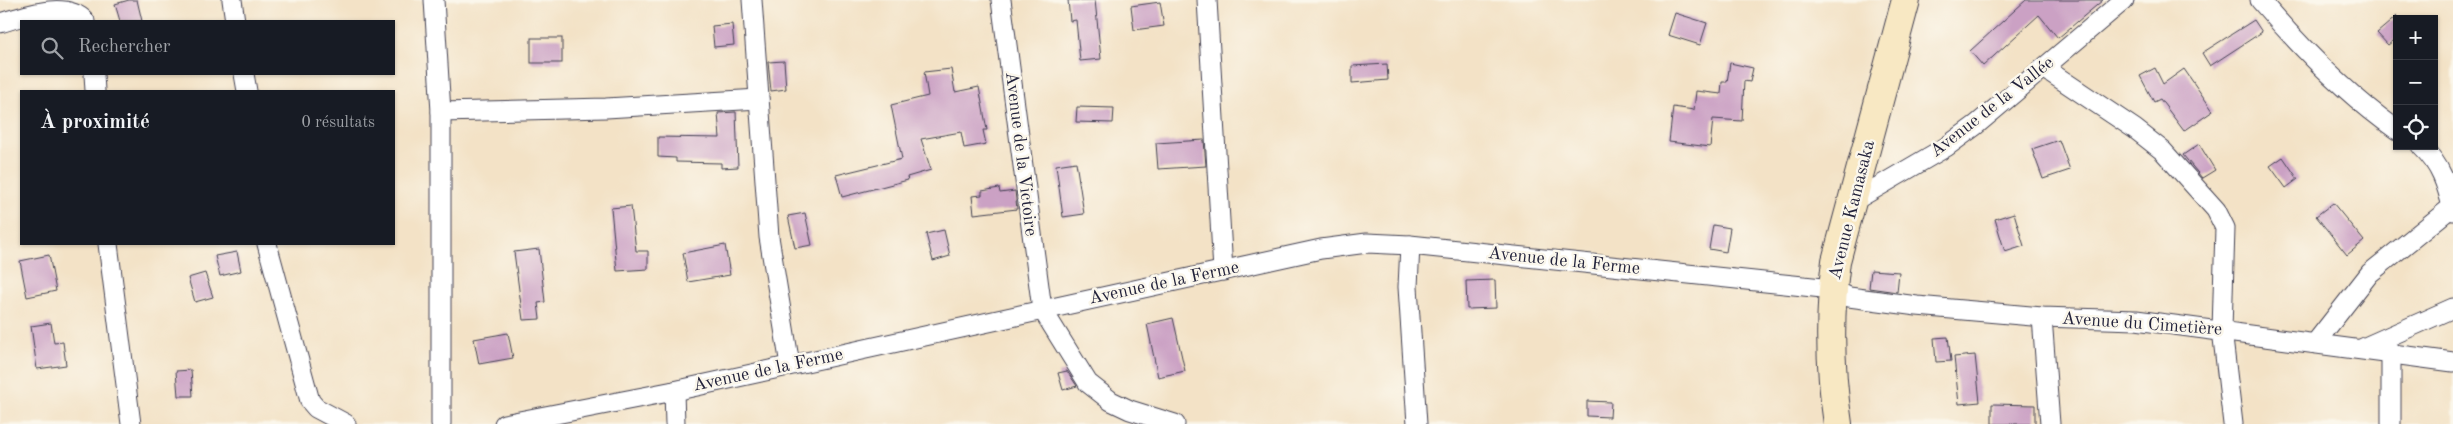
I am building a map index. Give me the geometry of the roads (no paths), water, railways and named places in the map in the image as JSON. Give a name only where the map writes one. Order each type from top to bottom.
[{"type":"street","points":[[232,0],[235,20]]},
{"type":"street","points":[[434,0],[441,112],[441,424]]},
{"type":"street","points":[[752,0],[769,237],[790,365]]},
{"type":"street","name":"Avenue de la Victoire","points":[[1001,0],[1042,309]]},
{"type":"street","points":[[1207,0],[1223,271]]},
{"type":"street","name":"Avenue Kamasaka","points":[[1838,424],[1832,352],[1832,289],[1836,260],[1906,0]]},
{"type":"street","name":"Avenue de la Vallée","points":[[1852,202],[1946,147],[1976,125],[2124,0]]},
{"type":"street","points":[[2260,0],[2282,27],[2338,82],[2393,127]]},
{"type":"street","points":[[0,22],[54,9],[71,11],[84,20]]},
{"type":"street","points":[[2044,68],[2135,129],[2163,151],[2216,210],[2225,228],[2222,330],[2233,424]]},
{"type":"street","points":[[94,75],[95,90]]},
{"type":"street","points":[[244,75],[247,90]]},
{"type":"street","points":[[441,112],[606,108],[759,99]]},
{"type":"street","points":[[2316,342],[2370,272],[2453,208],[2445,181],[2437,164],[2425,150]]},
{"type":"street","name":"Avenue de la Ferme","points":[[504,424],[674,391],[1042,309],[1367,243],[1410,245],[1832,289]]},
{"type":"street","points":[[108,245],[132,424]]},
{"type":"street","points":[[267,245],[310,401],[316,408],[346,424]]},
{"type":"street","points":[[1410,245],[1408,286],[1417,424]]},
{"type":"street","name":"Avenue du Cimetière","points":[[1832,289],[1849,297],[1878,301],[2042,317],[2136,320],[2363,348],[2453,362]]},
{"type":"street","points":[[2363,348],[2453,308]]},
{"type":"street","points":[[1042,309],[1088,382],[1110,401],[1130,410],[1176,424]]},
{"type":"street","points":[[2042,317],[2050,424]]},
{"type":"street","points":[[2391,352],[2391,424]]},
{"type":"street","points":[[674,391],[676,424]]}]
